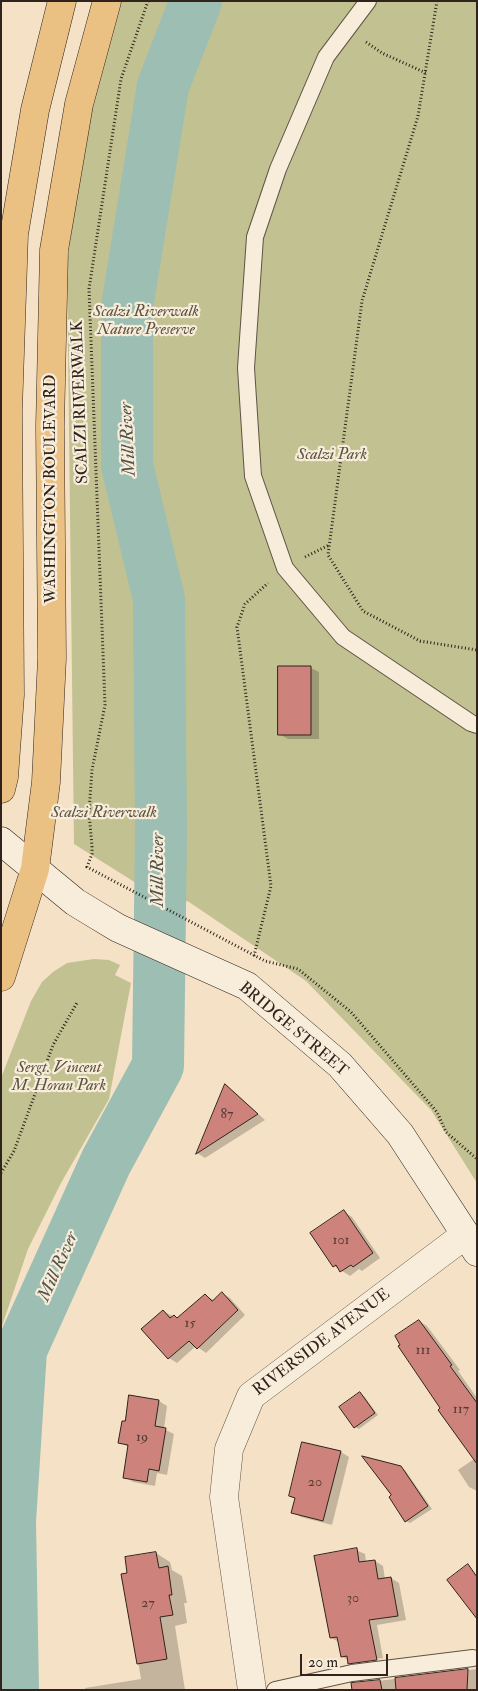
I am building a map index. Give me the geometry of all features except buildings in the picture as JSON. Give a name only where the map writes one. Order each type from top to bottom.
[{"type":"main road","points":[[1,789],[4,777],[10,695],[8,411],[14,234],[35,110],[62,1]]},
{"type":"main road","name":"WASHINGTON BOULEVARD","points":[[1,977],[34,869],[46,782],[52,658],[50,426],[54,250],[79,104],[107,1]]},
{"type":"main road","points":[[1,596],[9,561]]},
{"type":"main road","name":"BRIDGE STREET","points":[[1,841],[76,902],[118,928],[246,986],[340,1065],[400,1134],[473,1238]]},
{"type":"main road","name":"RIVERSIDE AVENUE","points":[[252,1690],[224,1497],[229,1449],[251,1396],[473,1238]]},
{"type":"lane","points":[[368,1],[326,57],[278,170],[255,237],[246,368],[253,476],[284,568],[343,637],[471,723],[477,724]]},
{"type":"lane","points":[[275,1690],[352,1673],[473,1658]]},
{"type":"path","name":"SCALZI RIVERWALK","points":[[148,1],[121,78],[89,289],[105,706],[92,770],[89,812],[92,854],[88,867],[253,954]]},
{"type":"path","points":[[437,1],[418,116],[362,301],[328,556],[363,611],[420,641],[477,650]]},
{"type":"path","points":[[345,32],[366,42],[382,53],[426,73]]},
{"type":"path","points":[[246,986],[271,886],[237,628],[245,604],[284,568],[329,544]]},
{"type":"path","points":[[253,954],[266,961],[298,969],[351,1012],[437,1112],[446,1132],[477,1159]]},
{"type":"path","points":[[1,1173],[14,1151],[53,1044],[78,1001]]},
{"type":"green space","name":"Scalzi Park","points":[[119,1],[477,1],[477,1183],[431,1110],[306,981],[189,902],[136,883],[74,844],[67,266],[87,132],[101,66]]},
{"type":"green space","name":"Sergt. Vincent M. Horan Park","points":[[94,959],[109,960],[120,965],[115,975],[131,983],[109,1099],[61,1183],[28,1249],[1,1329],[1,1078],[31,1001],[42,982],[67,963]]},
{"type":"waterway","name":"Mill River","points":[[13,1690],[10,1521],[21,1350],[106,1162],[158,1066],[161,833],[159,599],[127,465],[127,307],[163,86],[196,1]]},
{"type":"park label","name":"Scalzi Riverwalk Nature Preserve","points":[[146,322]]},
{"type":"park label","name":"Scalzi Riverwalk","points":[[104,814]]}]
